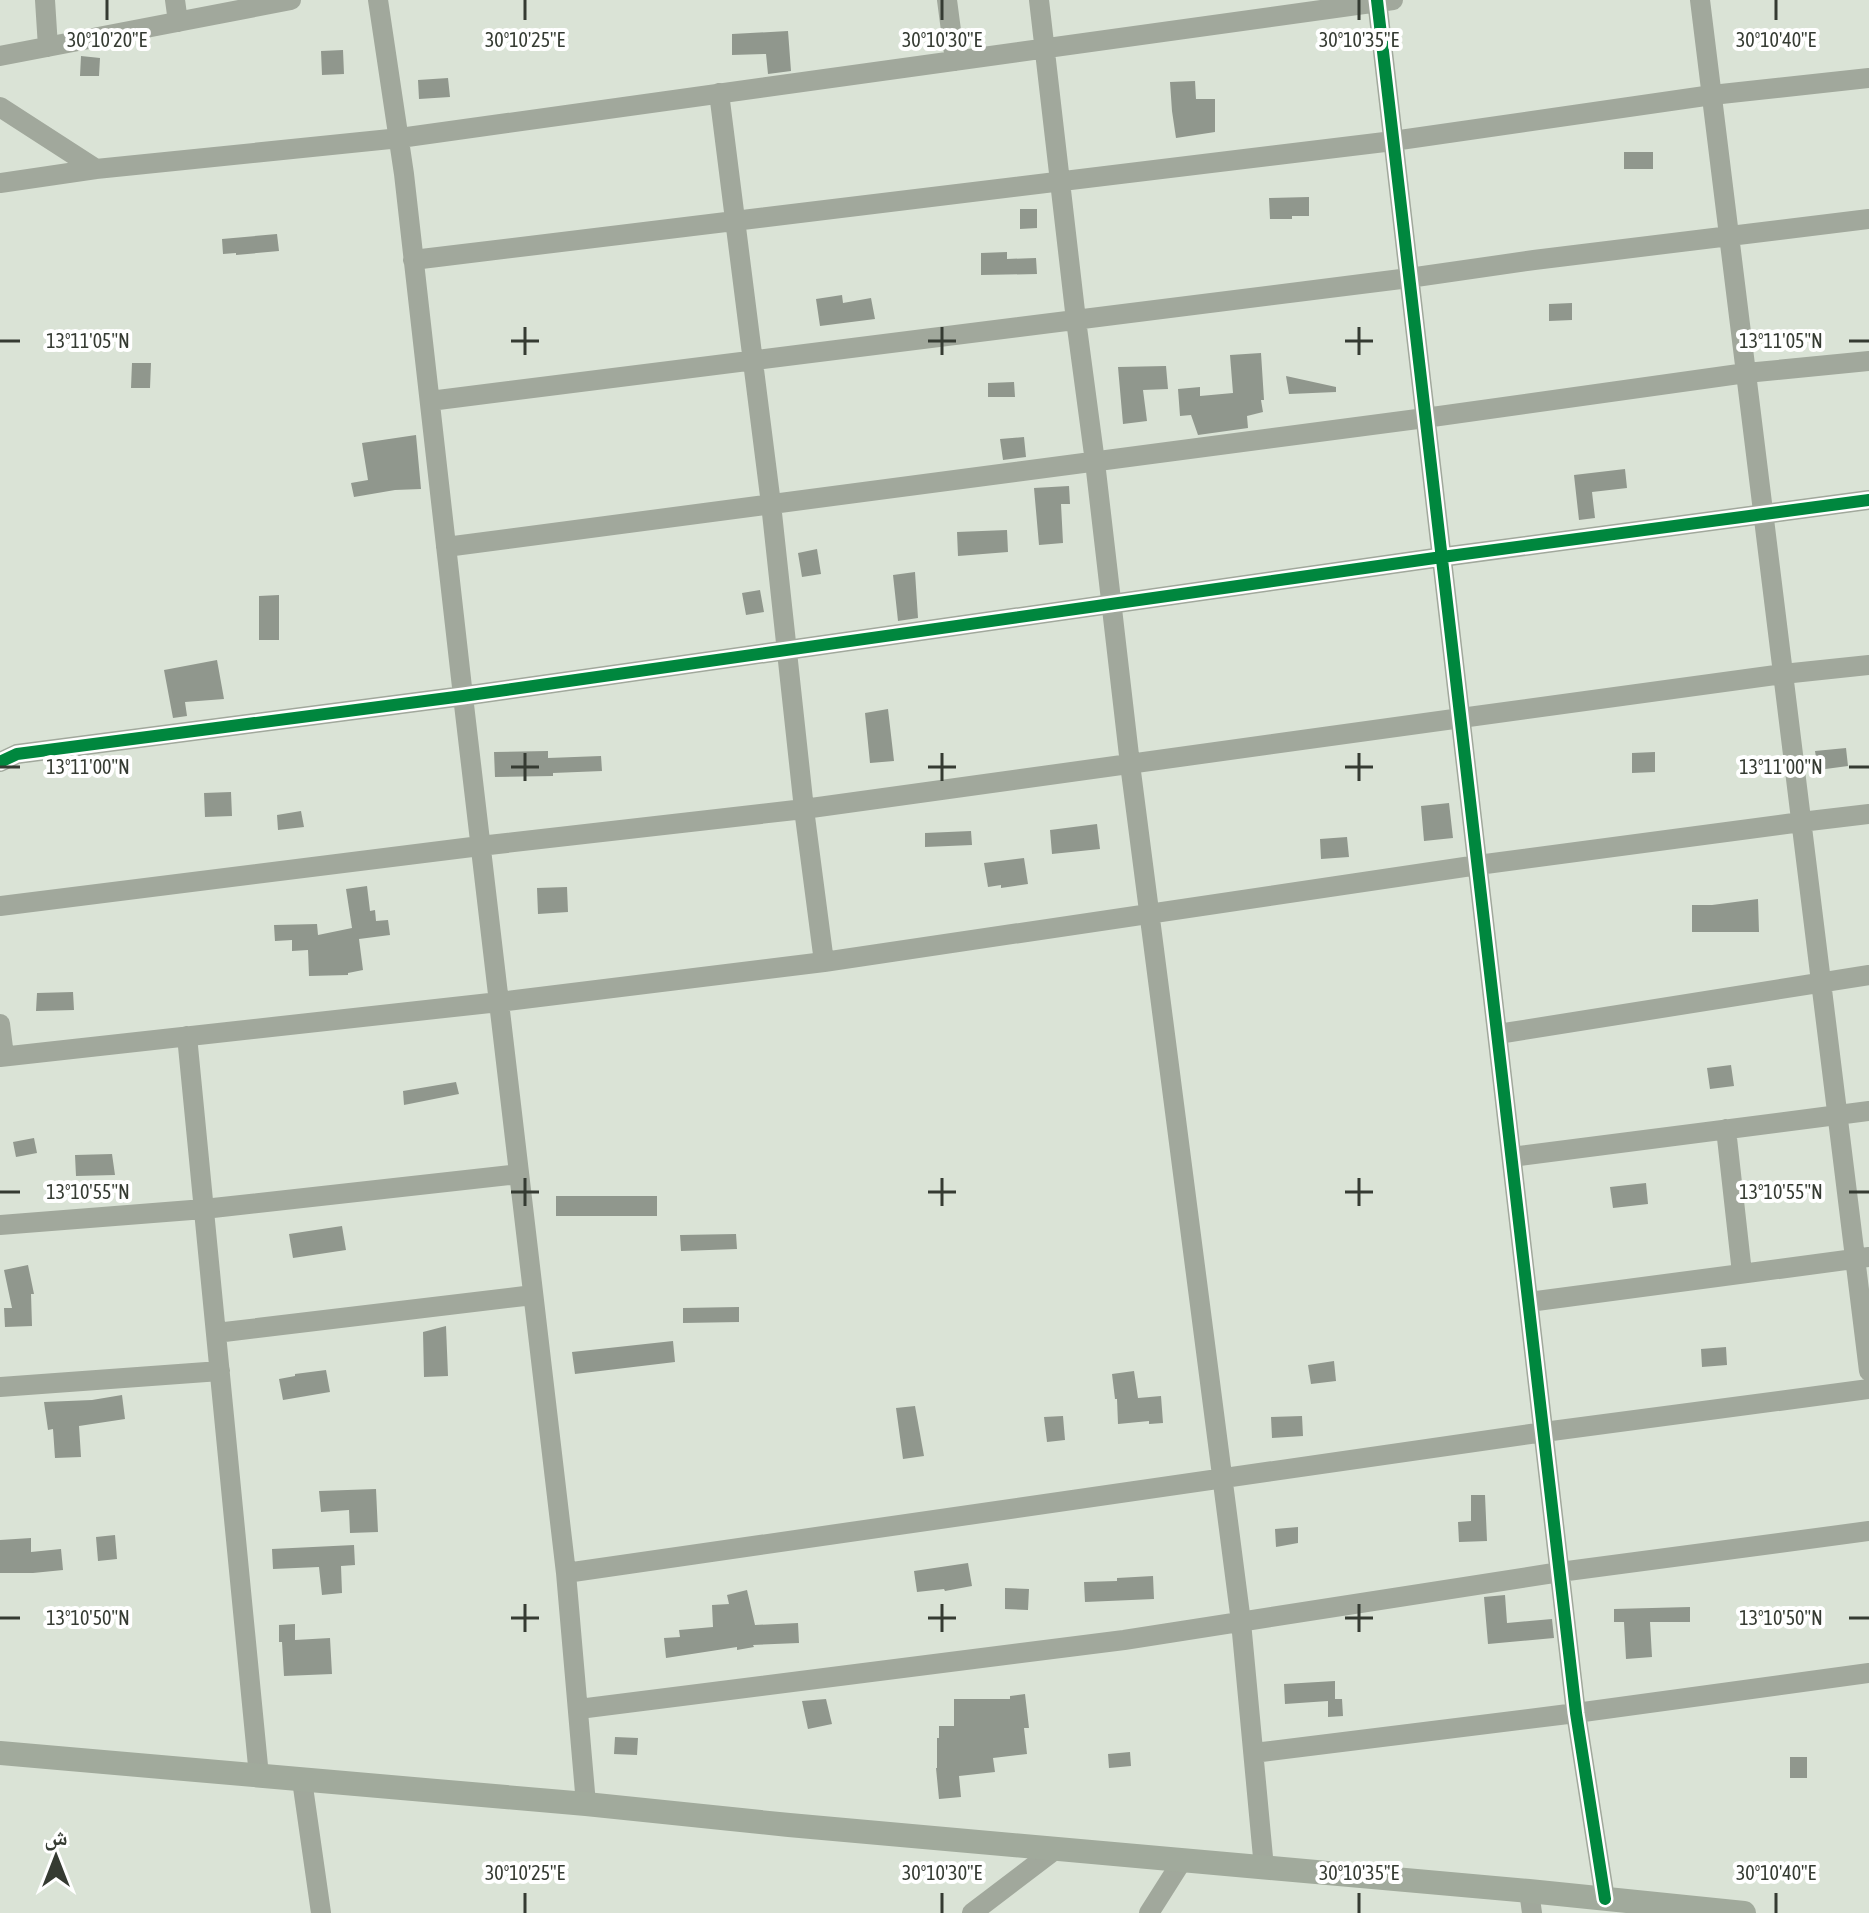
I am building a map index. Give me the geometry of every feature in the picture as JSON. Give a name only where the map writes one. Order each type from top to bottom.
[{"type":"main road","points":[[0,1753],[1264,1868],[1530,1902],[1605,1899],[1744,1913]]},
{"type":"street","points":[[45,0],[48,47]]},
{"type":"street","points":[[175,0],[178,22]]},
{"type":"street","points":[[0,56],[291,0]]},
{"type":"street","points":[[378,0],[400,138],[566,1573],[586,1804]]},
{"type":"street","points":[[947,0],[955,61]]},
{"type":"street","points":[[1039,0],[1130,764],[1241,1622],[1264,1868]]},
{"type":"street","points":[[1700,0],[1837,1115],[1862,1258],[1869,1371]]},
{"type":"street","points":[[0,183],[96,169],[400,138],[1382,1],[1393,141],[1576,1713],[1605,1899]]},
{"type":"street","points":[[413,260],[1393,141],[1712,95],[1869,78]]},
{"type":"street","points":[[719,93],[824,962]]},
{"type":"street","points":[[0,107],[96,169]]},
{"type":"street","points":[[430,401],[1869,219]]},
{"type":"street","points":[[446,547],[1746,373],[1869,361]]},
{"type":"street","points":[[0,762],[17,754],[463,696],[1442,557],[1869,500]]},
{"type":"street","points":[[0,906],[804,809],[1783,674],[1869,665]]},
{"type":"street","points":[[0,1024],[2,1056],[499,1002],[824,962],[1478,865],[1869,814]]},
{"type":"street","points":[[1498,1034],[1869,975]]},
{"type":"street","points":[[187,1036],[259,1776]]},
{"type":"street","points":[[1512,1157],[1869,1111]]},
{"type":"street","points":[[1726,1129],[1742,1273]]},
{"type":"street","points":[[0,1225],[204,1209],[519,1174]]},
{"type":"street","points":[[1529,1302],[1862,1258]]},
{"type":"street","points":[[216,1333],[533,1295]]},
{"type":"street","points":[[0,1387],[220,1371]]},
{"type":"street","points":[[566,1573],[1544,1432],[1869,1389]]},
{"type":"street","points":[[579,1709],[1124,1640],[1560,1572],[1869,1531]]},
{"type":"street","points":[[1254,1753],[1869,1673]]},
{"type":"street","points":[[302,1780],[321,1913]]},
{"type":"street","points":[[972,1913],[1056,1849]]},
{"type":"street","points":[[1149,1913],[1182,1861]]},
{"type":"building","points":[[788,31],[791,71],[768,74],[766,54],[732,55],[732,34]]},
{"type":"building","points":[[343,50],[344,74],[322,75],[321,51]]},
{"type":"building","points":[[81,56],[100,58],[99,76],[80,76]]},
{"type":"building","points":[[448,78],[450,97],[419,99],[418,80]]},
{"type":"building","points":[[1195,81],[1196,99],[1215,99],[1215,132],[1176,138],[1170,82]]},
{"type":"building","points":[[1624,152],[1653,152],[1653,169],[1624,169]]},
{"type":"building","points":[[1309,197],[1309,216],[1270,219],[1269,198]]},
{"type":"building","points":[[1020,209],[1037,209],[1037,228],[1020,229]]},
{"type":"building","points":[[277,234],[279,251],[223,254],[222,239]]},
{"type":"building","points":[[1007,252],[1007,259],[1036,258],[1037,274],[981,275],[981,253]]},
{"type":"building","points":[[842,295],[843,303],[871,298],[875,319],[820,326],[816,299]]},
{"type":"building","points":[[1572,303],[1572,320],[1549,321],[1549,304]]},
{"type":"building","points":[[1261,353],[1263,412],[1247,416],[1248,428],[1198,435],[1191,415],[1180,416],[1178,389],[1200,387],[1200,396],[1233,393],[1230,355]]},
{"type":"building","points":[[132,363],[151,363],[150,388],[131,388]]},
{"type":"building","points":[[1166,366],[1168,389],[1143,390],[1147,421],[1123,424],[1118,367]]},
{"type":"building","points":[[1286,376],[1336,387],[1336,392],[1289,394]]},
{"type":"building","points":[[1014,382],[1015,397],[988,397],[988,383]]},
{"type":"building","points":[[416,435],[421,489],[354,497],[351,483],[368,480],[362,443]]},
{"type":"building","points":[[1024,437],[1026,457],[1003,460],[1000,439]]},
{"type":"building","points":[[1625,469],[1627,488],[1592,492],[1595,518],[1579,520],[1574,475]]},
{"type":"building","points":[[1069,486],[1070,504],[1061,504],[1063,543],[1039,545],[1034,488]]},
{"type":"building","points":[[1007,530],[1008,552],[958,556],[957,532]]},
{"type":"building","points":[[817,549],[821,574],[802,577],[798,553]]},
{"type":"building","points":[[915,572],[918,618],[898,621],[893,575]]},
{"type":"building","points":[[760,590],[764,612],[746,615],[742,593]]},
{"type":"building","points":[[279,595],[279,640],[259,640],[259,596]]},
{"type":"building","points":[[217,660],[224,699],[185,702],[187,716],[173,718],[164,670]]},
{"type":"building","points":[[888,709],[894,761],[870,763],[865,713]]},
{"type":"building","points":[[1846,748],[1848,766],[1818,770],[1815,751]]},
{"type":"building","points":[[548,751],[548,758],[601,756],[602,771],[495,777],[494,752]]},
{"type":"building","points":[[1655,752],[1655,772],[1632,773],[1632,753]]},
{"type":"building","points":[[231,792],[232,816],[205,817],[204,793]]},
{"type":"building","points":[[1449,803],[1453,838],[1424,841],[1421,806]]},
{"type":"building","points":[[301,811],[304,827],[278,830],[277,815]]},
{"type":"building","points":[[1097,824],[1100,849],[1052,854],[1050,830]]},
{"type":"building","points":[[971,831],[972,845],[925,847],[925,833]]},
{"type":"building","points":[[1347,837],[1349,857],[1321,859],[1320,839]]},
{"type":"building","points":[[1024,858],[1028,884],[988,887],[984,863]]},
{"type":"building","points":[[367,886],[370,911],[375,910],[376,921],[388,920],[390,935],[359,939],[363,970],[348,975],[309,976],[308,950],[292,951],[292,940],[275,941],[274,925],[317,924],[318,935],[352,928],[346,889]]},
{"type":"building","points":[[567,887],[568,912],[538,914],[537,888]]},
{"type":"building","points":[[1758,899],[1759,932],[1692,932],[1692,905]]},
{"type":"building","points":[[73,992],[74,1010],[36,1011],[37,993]]},
{"type":"building","points":[[1731,1065],[1734,1086],[1710,1089],[1707,1068]]},
{"type":"building","points":[[456,1082],[459,1094],[404,1105],[403,1091]]},
{"type":"building","points":[[34,1138],[37,1153],[16,1157],[13,1142]]},
{"type":"building","points":[[112,1154],[115,1175],[76,1176],[75,1155]]},
{"type":"building","points":[[1646,1183],[1648,1204],[1613,1208],[1610,1187]]},
{"type":"building","points":[[556,1196],[657,1196],[657,1216],[556,1216]]},
{"type":"building","points":[[342,1226],[346,1250],[293,1258],[289,1234]]},
{"type":"building","points":[[736,1234],[737,1249],[681,1251],[680,1235]]},
{"type":"building","points":[[28,1265],[34,1294],[31,1294],[32,1326],[5,1327],[4,1308],[12,1308],[4,1270]]},
{"type":"building","points":[[739,1307],[739,1322],[683,1323],[683,1308]]},
{"type":"building","points":[[446,1326],[448,1376],[424,1377],[423,1332]]},
{"type":"building","points":[[673,1341],[675,1362],[575,1374],[572,1352]]},
{"type":"building","points":[[1726,1347],[1727,1365],[1702,1367],[1701,1349]]},
{"type":"building","points":[[1334,1361],[1336,1381],[1311,1384],[1308,1365]]},
{"type":"building","points":[[326,1370],[330,1392],[283,1400],[279,1379]]},
{"type":"building","points":[[1134,1371],[1138,1398],[1161,1396],[1163,1423],[1118,1424],[1112,1374]]},
{"type":"building","points":[[122,1395],[125,1419],[79,1426],[81,1457],[55,1458],[53,1429],[48,1430],[44,1402]]},
{"type":"building","points":[[915,1406],[924,1456],[903,1459],[896,1408]]},
{"type":"building","points":[[1063,1416],[1065,1440],[1047,1442],[1044,1417]]},
{"type":"building","points":[[1302,1416],[1303,1436],[1272,1438],[1271,1417]]},
{"type":"building","points":[[376,1489],[378,1532],[350,1533],[349,1510],[321,1512],[319,1491]]},
{"type":"building","points":[[1471,1495],[1485,1495],[1487,1541],[1459,1542],[1458,1522],[1471,1521]]},
{"type":"building","points":[[1298,1527],[1298,1543],[1276,1547],[1275,1529]]},
{"type":"building","points":[[115,1535],[117,1559],[98,1561],[96,1537]]},
{"type":"building","points":[[31,1538],[31,1552],[61,1549],[63,1570],[0,1573],[0,1540]]},
{"type":"building","points":[[354,1545],[355,1565],[341,1566],[342,1593],[322,1595],[319,1567],[273,1569],[272,1549]]},
{"type":"building","points":[[968,1563],[972,1586],[917,1592],[914,1571]]},
{"type":"building","points":[[1153,1576],[1154,1599],[1085,1602],[1084,1582]]},
{"type":"building","points":[[1005,1588],[1029,1589],[1028,1610],[1005,1609]]},
{"type":"building","points":[[747,1590],[755,1625],[798,1623],[799,1643],[753,1645],[737,1650],[737,1647],[666,1658],[664,1638],[680,1637],[679,1630],[713,1627],[712,1605],[729,1604],[727,1595]]},
{"type":"building","points":[[1505,1595],[1507,1623],[1552,1619],[1554,1638],[1488,1644],[1484,1597]]},
{"type":"building","points":[[1690,1607],[1690,1622],[1650,1622],[1652,1657],[1626,1659],[1624,1622],[1614,1622],[1614,1609]]},
{"type":"building","points":[[295,1624],[295,1640],[330,1638],[332,1674],[284,1676],[279,1625]]},
{"type":"building","points":[[1335,1681],[1335,1699],[1342,1699],[1343,1716],[1328,1717],[1328,1701],[1285,1704],[1284,1684]]},
{"type":"building","points":[[1025,1694],[1029,1728],[1024,1728],[1027,1754],[993,1758],[995,1772],[959,1776],[961,1797],[939,1799],[937,1738],[939,1726],[954,1726],[954,1699],[1010,1699],[1010,1696]]},
{"type":"building","points":[[826,1699],[832,1724],[808,1729],[802,1701]]},
{"type":"building","points":[[615,1737],[638,1738],[637,1755],[614,1754]]},
{"type":"building","points":[[1130,1752],[1131,1766],[1109,1768],[1108,1754]]},
{"type":"building","points":[[1790,1757],[1807,1757],[1807,1778],[1790,1778]]},
{"type":"cycle path","points":[[1377,0],[1576,1713],[1605,1899]]},
{"type":"cycle path","points":[[0,762],[17,754],[463,696],[1442,557],[1869,500]]}]
